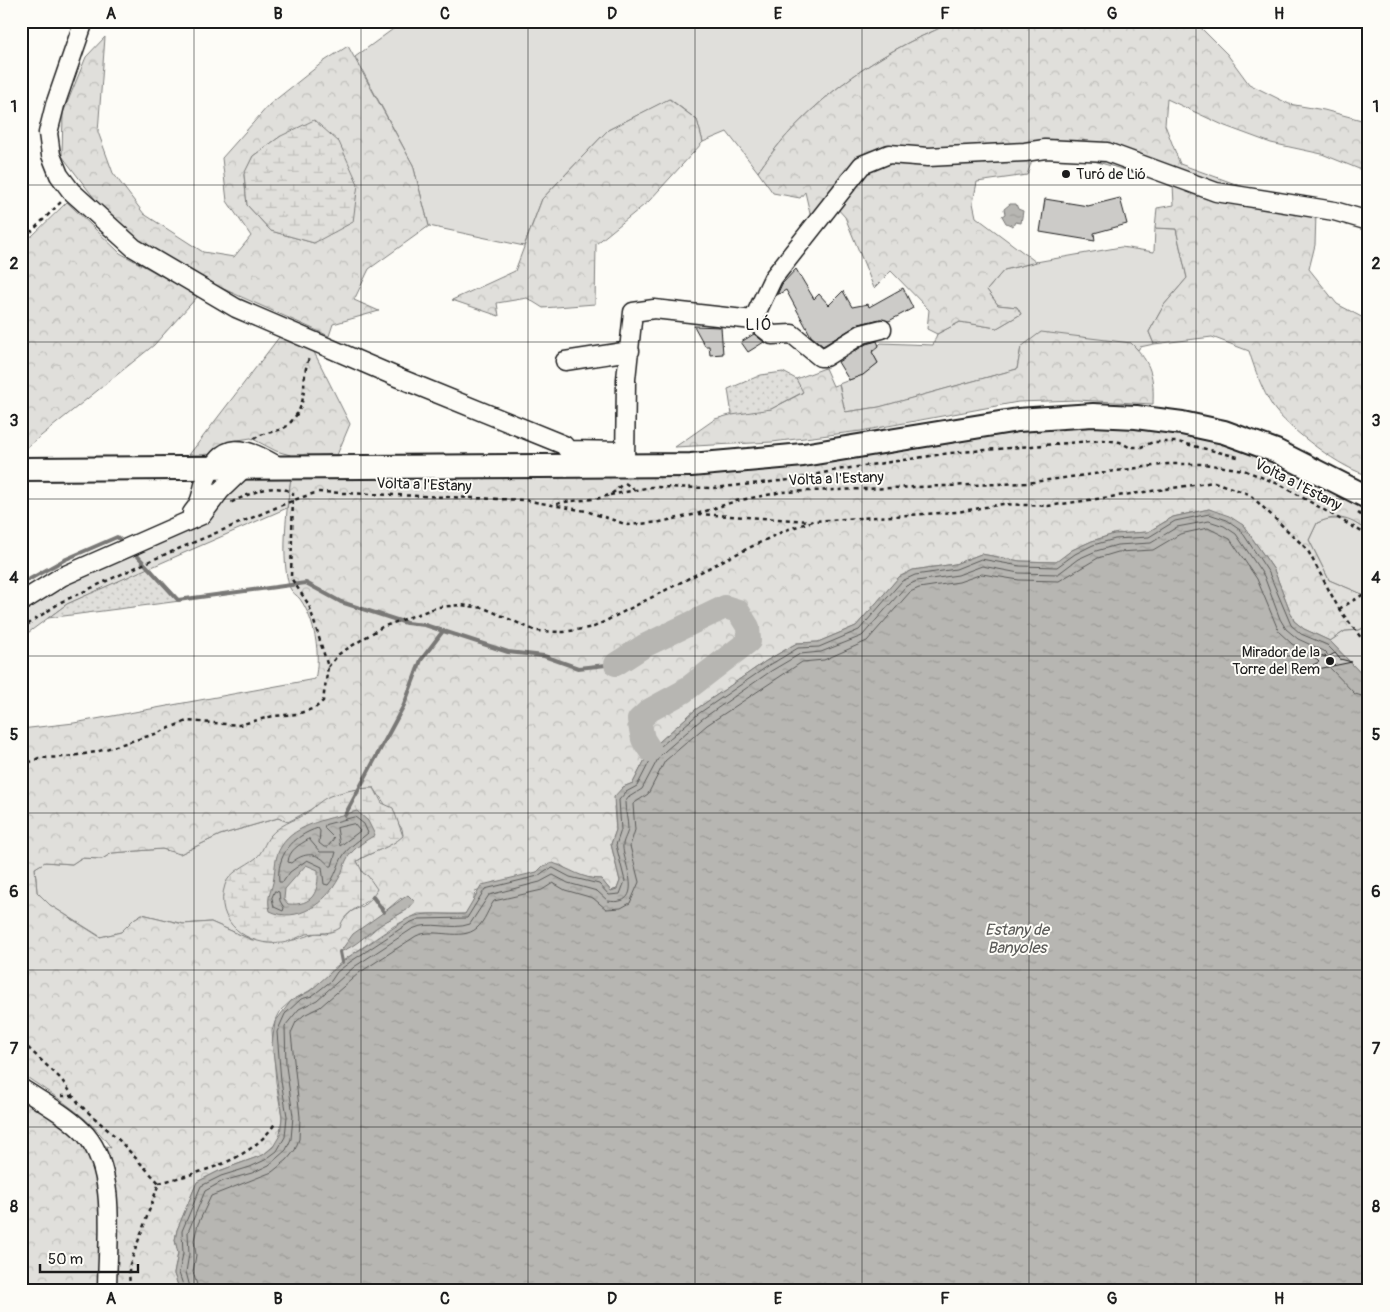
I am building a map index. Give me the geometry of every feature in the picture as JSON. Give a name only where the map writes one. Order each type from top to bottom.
[{"type":"main road","points":[[21,469],[211,469],[243,459],[281,468],[554,466],[574,458],[754,461],[1018,420],[1093,415],[1127,416],[1182,422],[1224,432],[1284,455],[1362,505]]},
{"type":"street","points":[[84,21],[55,105],[48,133],[50,156],[59,175],[71,191],[134,248],[236,308],[564,445],[574,458]]},
{"type":"street","points":[[753,320],[773,278],[862,165],[889,154],[928,157],[1025,152],[1045,149],[1106,152],[1216,192],[1334,211],[1369,221]]},
{"type":"street","points":[[624,458],[633,312],[654,309],[753,320],[772,334],[792,334],[820,357],[825,357],[862,334],[882,329]]},
{"type":"street","points":[[565,361],[630,351]]},
{"type":"street","points":[[553,442],[554,466]]},
{"type":"street","points":[[21,602],[61,578],[202,514],[224,498],[243,459]]},
{"type":"street","points":[[180,469],[194,482],[202,495]]},
{"type":"street","points":[[211,469],[224,498]]},
{"type":"street","points":[[184,523],[200,503],[211,469]]},
{"type":"street","points":[[21,1088],[86,1135],[98,1154],[104,1170],[107,1193],[107,1291]]},
{"type":"path","points":[[21,233],[32,231],[71,191]]},
{"type":"path","points":[[243,459],[258,436],[285,427],[299,410],[306,390],[305,368],[317,343]]},
{"type":"path","points":[[555,505],[651,487],[713,488],[790,480],[942,454],[1103,440],[1120,442],[1129,447],[1141,447],[1154,442],[1178,442],[1244,459]]},
{"type":"path","name":"Volta a l'Estany","points":[[21,629],[61,602],[152,560],[294,500],[318,492],[524,500],[586,511],[628,525],[660,522],[697,514],[736,501],[782,492],[1026,484],[1168,464],[1204,464],[1244,470],[1281,485],[1369,536]]},
{"type":"path","points":[[610,495],[619,489],[623,481],[628,487],[636,489]]},
{"type":"path","name":"Volta a l'Estany","points":[[328,667],[339,654],[382,627],[438,607],[461,605],[484,608],[536,631],[564,632],[594,627],[730,557],[786,530],[813,521],[957,512],[1003,504],[1048,506],[1214,482],[1249,494],[1307,549],[1339,609],[1369,648]]},
{"type":"path","points":[[21,766],[39,758],[66,757],[96,752],[155,734],[187,721],[239,725],[315,708],[323,701],[328,667],[309,605],[292,578],[293,493],[278,487],[224,498]]},
{"type":"path","points":[[1362,505],[1369,521]]},
{"type":"path","points":[[697,514],[813,521]]},
{"type":"path","points":[[1339,609],[1369,591]]},
{"type":"path","points":[[159,1183],[235,1159],[266,1138],[276,1122]]},
{"type":"green space","points":[[404,21],[952,21],[883,57],[842,84],[788,134],[758,172],[727,132],[703,142],[697,120],[670,99],[608,130],[542,199],[524,246],[429,226],[413,165],[355,57]]},
{"type":"green space","points":[[952,21],[1202,21],[1199,26],[1227,54],[1249,84],[1289,104],[1324,110],[1369,122],[1369,173],[1322,154],[1271,143],[1225,126],[1167,99],[1165,125],[1180,164],[1316,213],[1315,245],[1309,269],[1337,304],[1369,321],[1369,475],[1346,466],[1332,457],[1303,437],[1280,416],[1265,394],[1249,351],[1212,337],[1154,344],[1149,332],[1164,305],[1187,278],[1176,229],[1155,228],[1157,208],[1174,205],[1173,184],[1087,159],[1033,157],[1027,175],[977,182],[973,203],[976,217],[1036,262],[1004,270],[987,290],[998,305],[1017,307],[1021,314],[997,328],[960,322],[937,334],[927,329],[929,310],[891,271],[874,288],[845,217],[828,198],[811,218],[805,192],[800,198],[773,193],[758,172],[788,134],[805,117],[842,84],[862,70],[904,45]]},
{"type":"green space","points":[[105,37],[98,132],[113,173],[144,214],[203,252],[234,257],[251,236],[227,201],[222,158],[269,105],[323,62],[348,46],[413,165],[429,226],[369,269],[354,300],[379,311],[333,324],[329,336],[190,274],[128,233],[98,203],[62,156],[63,113],[86,57]],"holes":[[[281,136],[314,243],[271,231],[247,205],[244,175],[253,156]]]},
{"type":"green space","points":[[669,99],[697,120],[703,142],[649,201],[596,244],[595,304],[543,308],[527,298],[497,303],[499,316],[452,300],[515,271],[542,199],[608,130]]},
{"type":"green space","points":[[314,120],[339,142],[358,184],[353,222],[314,243],[271,231],[247,205],[244,174],[253,156],[281,136]]},
{"type":"green space","points":[[67,202],[120,253],[198,296],[154,345],[21,452],[21,238],[32,236]]},
{"type":"green space","points":[[1155,228],[1176,229],[1187,278],[1164,305],[1149,332],[1154,344],[1140,347],[1138,350],[1131,343],[1021,347],[1017,369],[880,407],[845,412],[839,384],[862,375],[878,363],[872,352],[881,343],[933,345],[937,334],[960,322],[997,328],[1021,314],[1017,307],[998,305],[987,290],[1004,270],[1036,262],[1121,247],[1154,252]]},
{"type":"green space","points":[[1041,332],[1131,343],[1143,357],[1150,371],[1153,386],[1153,404],[1077,400],[1018,402],[861,431],[772,442],[675,447],[715,419],[745,411],[771,409],[802,393],[796,379],[825,368],[833,386],[839,384],[845,412],[879,407],[1017,369],[1021,347]]},
{"type":"green space","points":[[280,336],[313,350],[350,424],[337,455],[294,456],[276,451],[251,438],[231,441],[208,455],[189,455]]},
{"type":"green space","points":[[783,372],[796,379],[803,392],[771,409],[732,415],[728,389],[761,375]]},
{"type":"green space","points":[[1093,425],[1183,434],[1209,440],[1262,457],[1357,502],[1369,510],[1369,532],[1350,521],[1332,518],[1317,523],[1309,540],[1329,580],[1369,597],[1369,625],[1359,630],[1345,631],[1330,641],[1304,629],[1294,621],[1274,570],[1243,525],[1209,509],[1173,517],[1148,532],[1114,534],[1092,541],[1072,550],[1057,562],[1020,561],[981,554],[955,564],[913,570],[899,577],[856,626],[818,642],[797,643],[766,661],[695,710],[650,750],[633,783],[623,787],[614,807],[616,830],[611,844],[620,881],[617,889],[611,891],[601,879],[593,879],[571,873],[561,865],[543,866],[537,872],[475,892],[473,902],[465,914],[418,914],[394,926],[347,958],[333,969],[328,977],[291,1001],[281,1010],[272,1031],[276,1082],[282,1117],[278,1142],[263,1155],[219,1171],[197,1182],[177,1230],[175,1240],[178,1253],[174,1274],[180,1291],[21,1291],[21,1093],[83,1137],[111,1148],[102,1136],[81,1116],[21,1073],[21,729],[74,723],[315,679],[317,649],[313,627],[305,607],[290,588],[285,564],[285,534],[291,478],[691,474],[755,471],[805,465],[1019,430]],"holes":[[[374,788],[402,829],[403,835],[392,844],[357,861],[373,897],[363,906],[352,911],[327,934],[316,933],[294,940],[252,940],[211,922],[183,924],[142,914],[121,932],[100,937],[50,905],[37,892],[35,868],[45,862],[72,864],[81,858],[102,859],[112,853],[162,849],[180,854],[220,835],[278,818],[288,822],[319,804],[349,791]],[[401,898],[407,910],[381,924],[365,938],[376,919]]]},
{"type":"green space","points":[[243,478],[291,478],[287,508],[67,604],[21,638],[21,610]]},
{"type":"green space","points":[[1327,519],[1349,519],[1369,532],[1369,597],[1329,580],[1309,540],[1317,523]]},
{"type":"green space","points":[[150,567],[180,601],[48,618],[67,604]]},
{"type":"green space","points":[[1369,625],[1369,682],[1330,641],[1345,631],[1359,630]]},
{"type":"green space","points":[[374,788],[382,803],[393,808],[403,836],[392,844],[357,861],[363,873],[368,876],[377,889],[373,895],[346,916],[340,928],[332,932],[307,934],[282,943],[269,943],[257,941],[236,929],[229,921],[224,910],[225,885],[230,876],[258,856],[274,832],[305,814],[323,800],[346,791]]},
{"type":"green space","points":[[278,818],[289,822],[252,940],[211,922],[183,924],[142,914],[121,932],[101,937],[50,905],[37,892],[35,868],[44,862],[72,864],[81,858],[102,859],[112,853],[162,849],[180,854],[220,835]]},
{"type":"water","points":[[1010,204],[1016,204],[1018,209],[1023,211],[1021,223],[1015,222],[1013,226],[1006,223],[1002,216],[1005,214],[1004,209]]},
{"type":"water","name":"Estany de Banyoles","points":[[1209,509],[1229,516],[1243,525],[1274,570],[1294,621],[1304,629],[1330,641],[1369,682],[1369,1291],[180,1291],[174,1274],[178,1253],[175,1240],[177,1230],[197,1182],[219,1171],[263,1155],[273,1147],[280,1135],[282,1117],[272,1044],[275,1022],[291,1001],[310,991],[347,958],[407,919],[428,914],[465,914],[482,885],[537,872],[543,866],[553,863],[582,876],[601,879],[611,891],[617,889],[620,881],[611,844],[616,830],[614,797],[623,787],[633,783],[650,750],[695,710],[766,661],[797,643],[818,642],[856,626],[899,577],[913,570],[955,564],[981,554],[1020,561],[1056,562],[1072,550],[1092,541],[1114,534],[1148,532],[1173,517]]},
{"type":"water","points":[[357,811],[368,821],[375,835],[360,844],[351,853],[340,876],[327,896],[310,909],[300,913],[290,915],[270,911],[269,897],[276,858],[287,839],[295,832],[315,823]],"holes":[[[306,865],[318,870],[316,891],[313,896],[303,903],[288,904],[284,899],[285,889]]]},
{"type":"water","points":[[408,895],[415,902],[411,906],[340,952],[353,934]]},
{"type":"building","points":[[1120,198],[1127,224],[1094,233],[1095,241],[1040,232],[1045,199],[1088,206]]},
{"type":"building","points":[[796,269],[814,299],[819,294],[829,305],[843,291],[852,307],[868,304],[869,307],[903,288],[913,308],[889,321],[880,319],[859,324],[823,346],[811,336],[786,290],[777,295],[782,284]]},
{"type":"building","points":[[694,326],[721,327],[723,354],[710,355],[709,346],[705,346]]},
{"type":"building","points":[[754,334],[764,342],[748,352],[741,342]]},
{"type":"building","points":[[877,341],[879,346],[872,352],[878,363],[863,375],[849,380],[838,362],[866,344]]},
{"type":"building","points":[[1310,653],[1328,657],[1335,653],[1340,659],[1352,662],[1308,671],[1307,668],[1319,662]]},
{"type":"waterway","points":[[21,584],[64,560],[117,537],[125,544]]},
{"type":"waterway","points":[[132,550],[178,600],[306,583],[341,602],[406,623],[425,625],[508,652],[544,656],[578,668],[616,664]]},
{"type":"waterway","points":[[616,664],[644,646],[725,607],[738,611],[748,627],[749,641],[683,692],[650,710],[639,720],[643,739],[650,750]]},
{"type":"waterway","points":[[345,815],[404,705],[421,660],[443,631]]},
{"type":"waterway","points":[[373,897],[384,912]]},
{"type":"waterway","points":[[340,952],[342,962]]},
{"type":"place","name":"Turó de Lió","points":[[1066,174]]},
{"type":"place","name":"Mirador de la Torre del Rem","points":[[1330,661]]},
{"type":"district","name":"LIÓ","points":[[759,325]]}]
